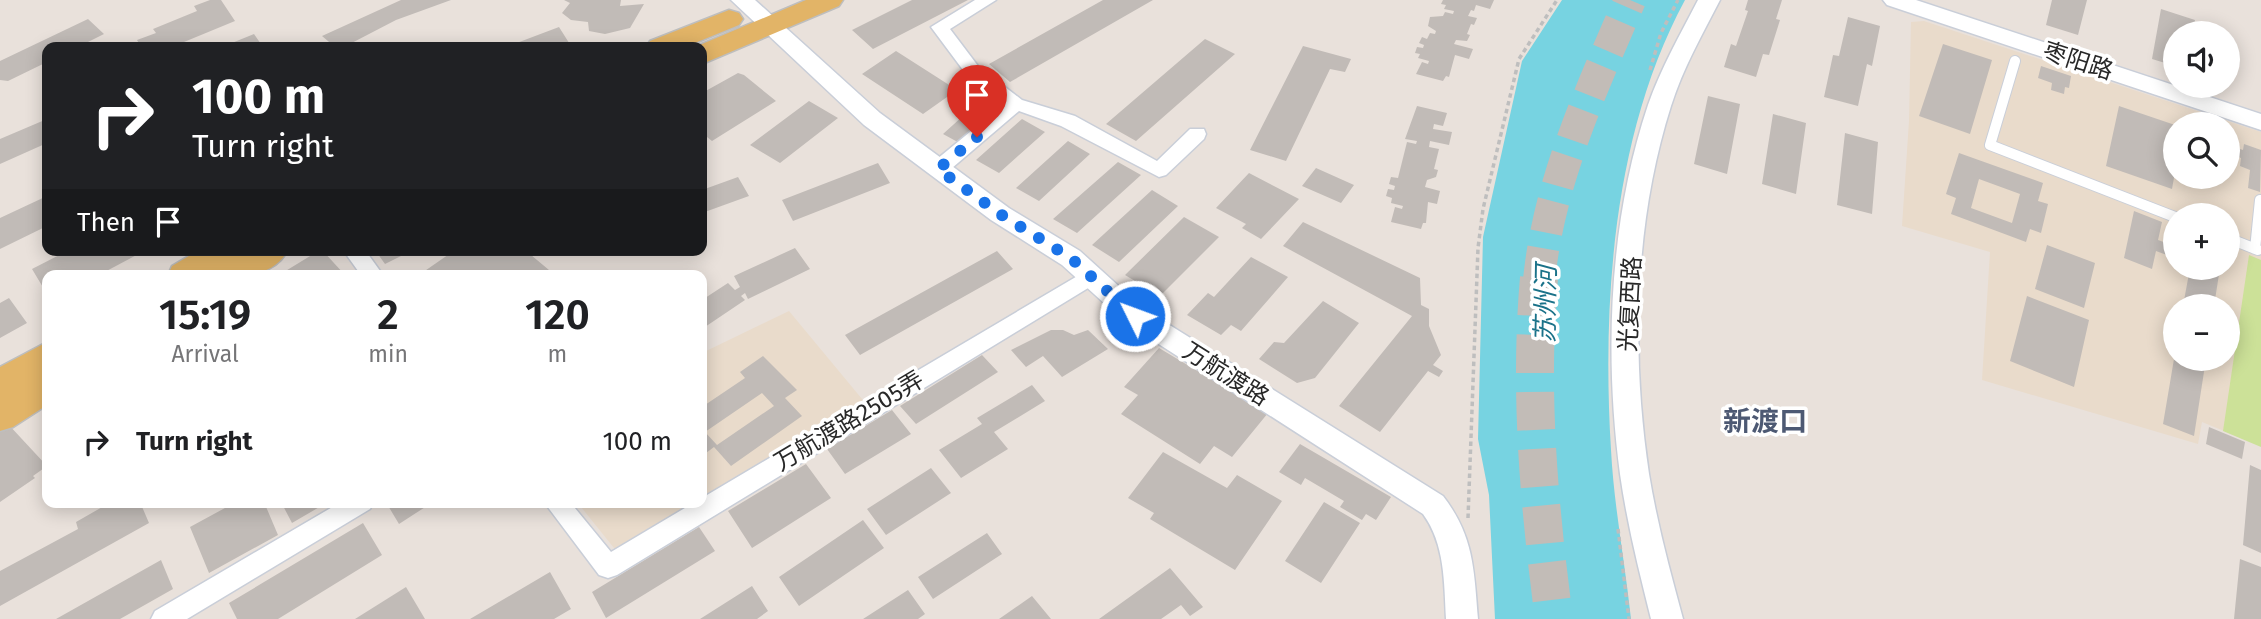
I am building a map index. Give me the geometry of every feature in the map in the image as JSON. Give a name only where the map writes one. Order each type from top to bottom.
[{"type":"main road","points":[[673,42],[759,9],[830,0]]},
{"type":"main road","points":[[707,51],[759,9]]},
{"type":"main road","points":[[192,270],[215,256]]},
{"type":"main road","points":[[240,270],[262,256]]},
{"type":"main road","points":[[0,384],[42,359]]},
{"type":"main road","points":[[0,415],[42,390]]},
{"type":"street","points":[[988,0],[940,27],[972,70],[1016,104],[1068,121],[1159,170],[1197,134]]},
{"type":"street","name":"光复西路","points":[[1667,619],[1651,554],[1632,454],[1626,382],[1629,270],[1640,190],[1652,134],[1677,60],[1709,0]]},
{"type":"street","name":"枣阳路","points":[[1894,0],[2261,122]]},
{"type":"street","name":"万航渡路","points":[[759,9],[872,119],[1000,214],[1071,258],[1135,316],[1407,486],[1433,505],[1449,526],[1459,571],[1462,619]]},
{"type":"street","points":[[938,169],[1016,104]]},
{"type":"street","points":[[358,256],[369,270]]},
{"type":"street","name":"万航渡路2505弄","points":[[707,507],[1091,276]]},
{"type":"street","points":[[164,619],[352,508]]},
{"type":"street","name":"万航渡路2505弄","points":[[561,508],[608,567],[706,508]]},
{"type":"lane","points":[[2015,61],[1990,145],[2163,212]]},
{"type":"lane","points":[[2240,243],[2258,250],[2260,200]]},
{"type":"path","points":[[1467,525],[1478,248],[1483,209],[1519,59],[1557,0]]},
{"type":"path","points":[[1618,528],[1629,619]]},
{"type":"shaded area","points":[[1924,21],[2200,112],[2163,112],[2163,189],[2240,189],[2240,125],[2261,132],[2261,446],[2202,422],[2198,444],[1982,380],[1990,252],[1902,226],[1909,121],[1911,22]]},
{"type":"shaded area","points":[[789,311],[867,405],[707,500],[707,351]]},
{"type":"shaded area","points":[[582,508],[694,508],[618,553]]},
{"type":"green space","points":[[2249,255],[2261,260],[2261,447],[2223,431],[2232,371],[2240,371],[2240,316]]},
{"type":"water","name":"苏州河","points":[[1562,0],[1685,0],[1661,51],[1642,106],[1628,162],[1611,278],[1611,450],[1631,619],[1495,619],[1489,495],[1478,439],[1483,237],[1522,61]]},
{"type":"building","points":[[210,0],[221,0],[235,21],[184,42],[138,42],[137,40],[156,33],[153,29],[197,11],[194,6]]},
{"type":"building","points":[[401,0],[451,0],[396,20],[354,42],[329,42],[322,36]]},
{"type":"building","points":[[564,0],[621,0],[620,6],[644,4],[630,28],[605,34],[589,31],[588,22],[571,20],[562,13],[570,3]]},
{"type":"building","points":[[912,0],[968,0],[873,49],[852,30]]},
{"type":"building","points":[[1103,0],[1153,0],[1010,82],[989,64]]},
{"type":"building","points":[[1443,0],[1494,0],[1490,9],[1476,5],[1474,11],[1471,10],[1468,16],[1477,18],[1474,25],[1471,24],[1467,41],[1456,40],[1454,44],[1473,49],[1469,59],[1455,55],[1449,77],[1446,76],[1443,81],[1416,74],[1422,62],[1428,64],[1429,61],[1418,58],[1420,54],[1415,53],[1417,47],[1423,48],[1424,45],[1419,43],[1422,37],[1427,39],[1430,33],[1435,34],[1436,31],[1428,26],[1430,17],[1443,16],[1445,12],[1453,14],[1454,11],[1444,9],[1446,5],[1441,4]]},
{"type":"building","points":[[1748,0],[1782,0],[1776,19],[1780,20],[1769,55],[1763,54],[1756,77],[1724,67],[1731,44],[1736,46],[1748,11],[1745,10]]},
{"type":"building","points":[[2052,0],[2087,0],[2078,35],[2046,25]]},
{"type":"building","points":[[2161,9],[2195,20],[2163,21],[2163,62],[2152,59]]},
{"type":"building","points":[[1848,17],[1880,26],[1872,66],[1867,64],[1858,106],[1824,97],[1833,55],[1839,56]]},
{"type":"building","points":[[88,19],[104,34],[88,42],[42,42],[42,64],[8,81],[0,80],[0,61]]},
{"type":"building","points":[[559,27],[568,42],[519,42]]},
{"type":"building","points":[[254,34],[260,42],[234,42]]},
{"type":"building","points":[[1205,39],[1235,54],[1136,141],[1106,124]]},
{"type":"building","points":[[1943,44],[1992,60],[1970,134],[1919,116]]},
{"type":"building","points":[[1303,46],[1351,59],[1345,72],[1330,69],[1286,161],[1250,150]]},
{"type":"building","points":[[896,51],[957,90],[923,114],[862,74]]},
{"type":"building","points":[[2041,66],[2071,76],[2069,88],[2065,87],[2064,94],[2051,90],[2052,83],[2038,78]]},
{"type":"building","points":[[738,73],[776,101],[712,141],[707,137],[707,90]]},
{"type":"building","points":[[1708,96],[1740,104],[1727,174],[1694,164]]},
{"type":"building","points":[[984,97],[1006,108],[965,146],[943,134]]},
{"type":"building","points":[[809,101],[838,118],[780,163],[750,145]]},
{"type":"building","points":[[1417,106],[1447,113],[1443,126],[1434,124],[1433,129],[1452,132],[1449,145],[1430,141],[1429,147],[1439,149],[1434,169],[1438,170],[1436,177],[1427,180],[1425,187],[1440,191],[1437,204],[1428,202],[1426,223],[1423,223],[1421,229],[1391,222],[1395,207],[1402,209],[1403,206],[1391,203],[1392,198],[1386,196],[1388,189],[1394,190],[1395,186],[1389,184],[1391,177],[1398,178],[1407,142],[1416,144],[1417,141],[1405,139]]},
{"type":"building","points":[[2119,106],[2163,121],[2163,186],[2106,166]]},
{"type":"building","points":[[1773,114],[1806,123],[1796,194],[1762,184]]},
{"type":"building","points":[[1022,119],[1045,132],[999,173],[976,160]]},
{"type":"building","points":[[42,121],[42,145],[0,164],[0,139]]},
{"type":"building","points":[[1845,133],[1878,142],[1872,214],[1837,205]]},
{"type":"building","points":[[1068,141],[1090,154],[1039,201],[1016,188]]},
{"type":"building","points":[[2244,144],[2261,150],[2260,192],[2248,188],[2250,170],[2240,166],[2240,149],[2243,150]]},
{"type":"building","points":[[1959,153],[2043,183],[2038,201],[2048,204],[2041,233],[2030,229],[2026,242],[1951,214],[1956,198],[1946,194]],"holes":[[[1979,179],[2020,194],[2012,223],[1971,208]]]},
{"type":"building","points":[[1118,162],[1141,175],[1077,233],[1053,219]]},
{"type":"building","points":[[878,163],[890,183],[793,221],[782,200]]},
{"type":"building","points":[[1316,168],[1354,185],[1341,203],[1302,186]]},
{"type":"building","points":[[1249,173],[1299,199],[1261,239],[1242,228],[1246,224],[1216,208]]},
{"type":"building","points":[[738,177],[749,196],[707,211],[707,188]]},
{"type":"building","points":[[1152,190],[1178,206],[1119,262],[1092,245]]},
{"type":"building","points":[[42,198],[42,228],[0,249],[0,218]]},
{"type":"building","points":[[2134,211],[2162,222],[2158,240],[2163,242],[2163,254],[2156,251],[2152,269],[2124,258]]},
{"type":"building","points":[[1184,217],[1219,237],[1160,296],[1125,275]]},
{"type":"building","points":[[1303,222],[1420,278],[1421,305],[1429,309],[1429,326],[1441,355],[1433,365],[1443,371],[1439,377],[1428,371],[1380,432],[1339,406],[1412,316],[1283,246]]},
{"type":"building","points":[[2047,245],[2095,263],[2084,308],[2035,289]]},
{"type":"building","points":[[795,248],[810,269],[748,299],[745,293],[741,296],[745,300],[707,326],[707,297],[728,283],[735,290],[740,287],[734,276]]},
{"type":"building","points":[[997,251],[1013,269],[860,355],[845,335]]},
{"type":"building","points":[[57,256],[135,256],[108,270],[42,270],[42,286],[32,269]]},
{"type":"building","points":[[310,256],[328,256],[340,270],[287,270]]},
{"type":"building","points":[[379,256],[401,256],[385,264]]},
{"type":"building","points":[[446,256],[532,256],[549,270],[426,270]]},
{"type":"building","points":[[1251,257],[1288,277],[1241,331],[1231,325],[1221,335],[1187,315],[1208,293],[1214,297]]},
{"type":"building","points":[[2188,280],[2218,280],[2216,294],[2185,294]]},
{"type":"building","points":[[2027,296],[2089,320],[2074,387],[2010,361]]},
{"type":"building","points":[[9,298],[27,323],[0,338],[0,303]]},
{"type":"building","points":[[1323,301],[1359,323],[1315,378],[1297,383],[1259,359],[1274,342],[1284,343]]},
{"type":"building","points":[[1051,330],[1063,330],[1074,335],[1088,330],[1108,349],[1062,377],[1043,356],[1026,367],[1011,350]]},
{"type":"building","points":[[1159,348],[1268,413],[1232,457],[1214,446],[1200,464],[1121,414],[1138,395],[1124,387]]},
{"type":"building","points":[[982,355],[998,372],[916,424],[900,406]]},
{"type":"building","points":[[763,356],[797,390],[785,398],[802,416],[731,466],[714,447],[707,452],[707,434],[717,445],[774,406],[762,393],[707,431],[707,404],[745,378],[740,372]]},
{"type":"building","points":[[2172,371],[2204,371],[2194,436],[2163,424]]},
{"type":"building","points":[[1032,385],[1045,401],[994,432],[1008,449],[961,478],[939,450],[982,424],[977,418]]},
{"type":"building","points":[[892,410],[911,434],[845,474],[827,449]]},
{"type":"building","points":[[8,424],[42,461],[42,470],[33,476],[35,478],[0,502],[0,429]]},
{"type":"building","points":[[2209,427],[2245,442],[2242,459],[2206,444]]},
{"type":"building","points":[[1300,444],[1391,497],[1376,520],[1366,514],[1362,520],[1340,507],[1344,501],[1305,478],[1301,485],[1279,472]]},
{"type":"building","points":[[1163,452],[1227,488],[1237,475],[1282,501],[1235,570],[1150,519],[1154,513],[1128,498]]},
{"type":"building","points":[[806,464],[831,498],[752,548],[728,511]]},
{"type":"building","points":[[2250,465],[2261,470],[2261,553],[2243,545]]},
{"type":"building","points":[[931,468],[951,493],[886,535],[867,509]]},
{"type":"building","points":[[1324,502],[1360,523],[1321,583],[1285,561]]},
{"type":"building","points":[[100,508],[143,508],[149,523],[0,606],[0,571],[78,529],[76,522]]},
{"type":"building","points":[[225,508],[267,508],[278,535],[209,573],[190,527]]},
{"type":"building","points":[[284,508],[318,508],[292,523]]},
{"type":"building","points":[[389,508],[424,508],[399,524]]},
{"type":"building","points":[[863,520],[884,548],[799,606],[779,577]]},
{"type":"building","points":[[363,523],[382,555],[278,619],[237,619],[229,603]]},
{"type":"building","points":[[699,527],[715,551],[606,618],[592,592]]},
{"type":"building","points":[[987,533],[1002,554],[933,599],[918,577]]},
{"type":"building","points":[[2240,559],[2261,567],[2261,619],[2234,619]]},
{"type":"building","points":[[161,560],[173,589],[120,619],[56,619]]},
{"type":"building","points":[[1170,568],[1203,607],[1190,616],[1181,605],[1161,619],[1099,619]]},
{"type":"building","points":[[550,572],[571,609],[554,619],[470,619]]},
{"type":"building","points":[[752,586],[768,611],[757,619],[700,619]]},
{"type":"building","points":[[406,587],[425,619],[355,619]]},
{"type":"building","points":[[908,590],[925,614],[918,619],[863,619]]},
{"type":"building","points":[[1032,596],[1051,619],[999,619]]},
{"type":"tunnel","points":[[1539,280],[1544,243],[1562,172],[1587,102],[1630,0]]},
{"type":"tunnel","points":[[1539,278],[1535,406],[1544,534],[1554,619]]},
{"type":"district","name":"新渡口","points":[[1765,421]]},
{"type":"route","points":[[977,137],[938,169],[1000,214],[1071,258],[1135,316]]}]
